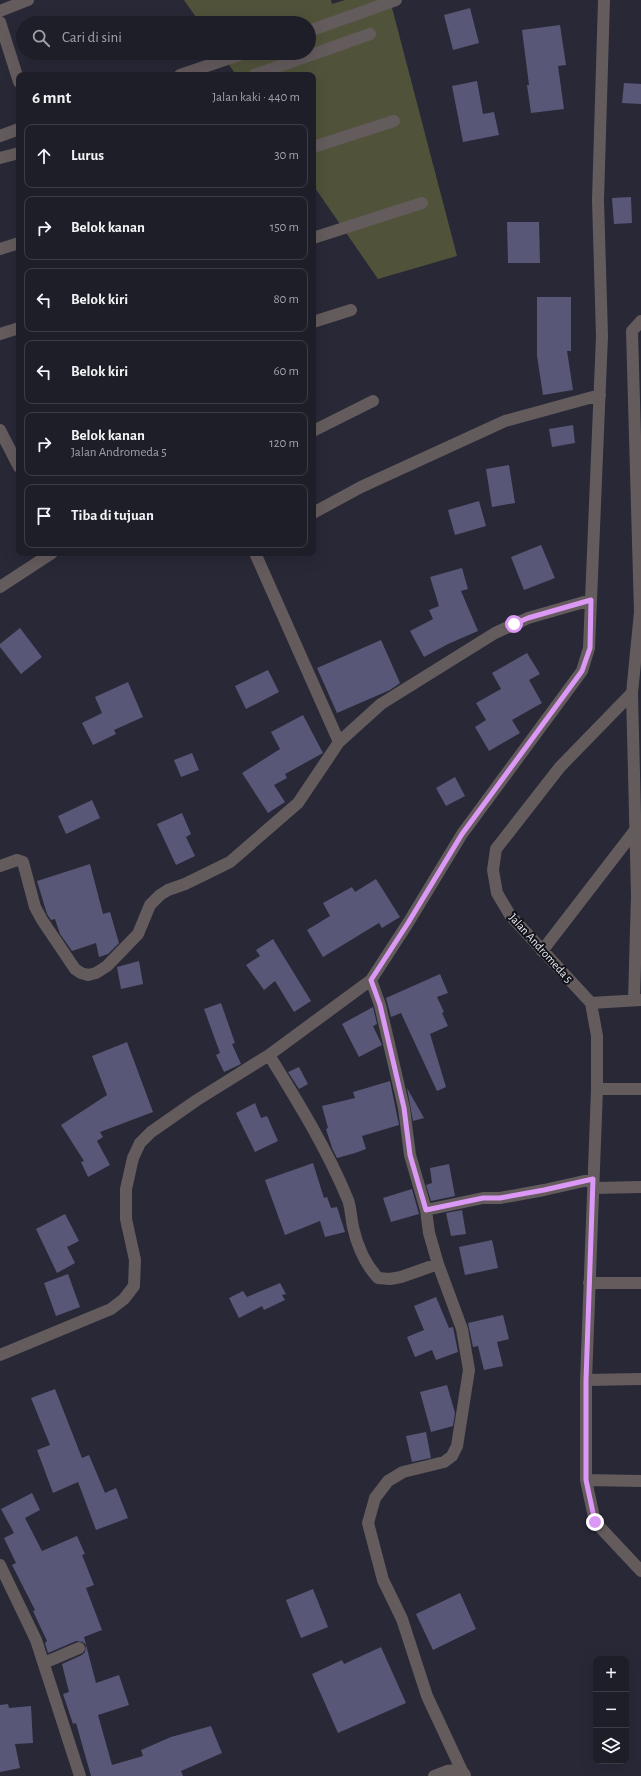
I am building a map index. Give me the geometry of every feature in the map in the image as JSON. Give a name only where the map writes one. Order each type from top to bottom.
[{"type":"street","points":[[0,11],[28,0]]},
{"type":"street","points":[[316,29],[396,0]]},
{"type":"street","points":[[0,1355],[112,1309],[124,1299],[134,1286],[135,1260],[126,1219],[126,1189],[133,1158],[140,1143],[151,1132],[196,1100],[269,1055],[371,980],[408,923],[462,834],[582,671],[590,648],[602,336],[598,200],[604,0]]},
{"type":"street","points":[[0,22],[16,73]]},
{"type":"street","points":[[316,53],[370,34]]},
{"type":"street","points":[[189,72],[224,60]]},
{"type":"street","points":[[262,72],[296,60]]},
{"type":"street","points":[[316,146],[394,121]]},
{"type":"street","points":[[0,136],[16,130]]},
{"type":"street","points":[[0,158],[16,153]]},
{"type":"street","points":[[316,237],[422,203]]},
{"type":"street","points":[[0,249],[16,244]]},
{"type":"street","points":[[316,321],[351,310]]},
{"type":"street","points":[[641,321],[632,331],[638,423],[641,612],[632,693],[639,896],[637,1000],[591,1003],[597,1036],[597,1089],[586,1380],[586,1480],[595,1522],[641,1571]]},
{"type":"street","points":[[0,334],[16,329]]},
{"type":"street","points":[[316,511],[361,487],[505,421],[600,395]]},
{"type":"street","points":[[316,429],[373,400]]},
{"type":"street","points":[[0,430],[16,460]]},
{"type":"street","points":[[0,587],[47,556]]},
{"type":"street","points":[[256,556],[339,742]]},
{"type":"street","points":[[0,866],[17,860],[23,862],[35,907],[70,963],[81,973],[88,975],[96,973],[107,966],[138,934],[150,905],[160,895],[230,862],[298,803],[339,742],[381,704],[495,633],[528,618],[591,600]]},
{"type":"street","name":"Jalan Andromeda 5","points":[[591,1003],[510,915],[496,893],[492,870],[496,849],[560,767],[632,693]]},
{"type":"street","points":[[542,951],[636,829]]},
{"type":"street","points":[[371,980],[380,1005],[404,1108],[410,1155],[426,1210],[429,1233],[438,1264],[462,1329],[469,1370],[457,1446],[452,1456],[444,1462],[403,1472],[388,1481],[375,1498],[368,1523],[383,1580],[402,1619],[430,1702],[464,1774]]},
{"type":"street","points":[[269,1055],[308,1119],[349,1202],[353,1228],[360,1250],[370,1270],[378,1278],[390,1279],[438,1264]]},
{"type":"street","points":[[597,1089],[641,1089]]},
{"type":"street","points":[[426,1210],[483,1198],[500,1198],[544,1190],[594,1184],[641,1187]]},
{"type":"street","points":[[589,1283],[641,1283]]},
{"type":"street","points":[[586,1380],[641,1379]]},
{"type":"street","points":[[586,1480],[641,1481]]},
{"type":"street","points":[[0,1565],[36,1640],[80,1776]]},
{"type":"street","points":[[44,1663],[79,1648]]},
{"type":"street","points":[[434,1776],[447,1771],[455,1770],[464,1774]]},
{"type":"green space","points":[[184,0],[331,0],[332,4],[345,0],[390,0],[457,256],[378,279],[316,189],[316,72],[234,72],[226,60],[316,60],[316,16],[195,16]]},
{"type":"building","points":[[470,8],[479,43],[453,50],[444,15]]},
{"type":"building","points":[[560,25],[566,65],[558,66],[564,109],[531,113],[522,30]]},
{"type":"building","points":[[477,81],[483,114],[494,112],[499,135],[463,142],[452,86]]},
{"type":"building","points":[[624,83],[641,84],[641,104],[622,103]]},
{"type":"building","points":[[631,197],[632,223],[614,224],[612,198]]},
{"type":"building","points":[[507,222],[539,222],[540,263],[508,263]]},
{"type":"building","points":[[537,297],[571,297],[571,351],[567,351],[573,390],[543,395],[537,356]]},
{"type":"building","points":[[573,425],[575,443],[552,447],[549,429]]},
{"type":"building","points":[[509,465],[515,503],[492,507],[486,469]]},
{"type":"building","points":[[479,501],[486,526],[455,535],[448,510]]},
{"type":"building","points":[[541,545],[555,578],[524,590],[511,557]]},
{"type":"building","points":[[462,568],[468,589],[461,591],[478,631],[448,644],[424,657],[410,631],[433,619],[429,610],[439,606],[430,577]]},
{"type":"building","points":[[20,628],[42,657],[21,674],[0,647],[0,644]]},
{"type":"building","points":[[381,640],[400,683],[390,690],[337,713],[317,668]]},
{"type":"building","points":[[527,653],[540,674],[529,680],[542,703],[512,720],[520,733],[489,751],[475,727],[486,720],[476,703],[501,689],[492,673]]},
{"type":"building","points":[[268,670],[279,692],[246,709],[235,686]]},
{"type":"building","points":[[128,682],[143,717],[114,730],[116,734],[93,745],[82,723],[102,713],[95,697]]},
{"type":"building","points":[[303,715],[323,753],[285,774],[287,778],[274,785],[285,802],[268,813],[242,773],[280,749],[271,732]]},
{"type":"building","points":[[192,753],[199,770],[181,777],[174,760]]},
{"type":"building","points":[[455,777],[465,796],[446,806],[436,788]]},
{"type":"building","points":[[92,800],[100,818],[66,834],[58,816]]},
{"type":"building","points":[[182,813],[191,834],[186,837],[195,856],[176,865],[157,824]]},
{"type":"building","points":[[90,864],[103,914],[110,912],[119,943],[108,954],[99,957],[96,943],[72,951],[60,934],[55,919],[51,920],[47,914],[37,881]]},
{"type":"building","points":[[376,879],[400,917],[382,928],[379,923],[323,957],[307,930],[330,916],[323,903],[352,887],[355,892]]},
{"type":"building","points":[[273,939],[311,1001],[294,1012],[275,981],[264,990],[246,965],[260,956],[256,950]]},
{"type":"building","points":[[139,961],[143,984],[121,989],[117,967]]},
{"type":"building","points":[[440,974],[448,993],[437,997],[444,1012],[442,1013],[448,1026],[430,1034],[446,1087],[437,1091],[401,1013],[391,1017],[386,998]]},
{"type":"building","points":[[221,1003],[235,1043],[232,1044],[241,1064],[224,1072],[216,1055],[220,1053],[204,1009]]},
{"type":"building","points":[[373,1007],[377,1024],[373,1026],[382,1045],[359,1057],[342,1024]]},
{"type":"building","points":[[127,1042],[153,1112],[100,1132],[103,1137],[97,1141],[110,1165],[88,1177],[81,1162],[84,1161],[61,1125],[107,1095],[92,1056]]},
{"type":"building","points":[[299,1067],[308,1084],[299,1089],[288,1072]]},
{"type":"building","points":[[390,1081],[399,1125],[362,1136],[366,1149],[337,1158],[326,1129],[328,1128],[322,1106],[355,1098],[353,1092]]},
{"type":"building","points":[[407,1088],[424,1118],[413,1121]]},
{"type":"building","points":[[255,1103],[261,1118],[267,1116],[278,1141],[255,1152],[236,1113]]},
{"type":"building","points":[[313,1163],[324,1198],[327,1197],[331,1208],[337,1207],[345,1232],[325,1237],[320,1221],[285,1235],[265,1180]]},
{"type":"building","points":[[449,1164],[455,1196],[431,1201],[426,1185],[432,1183],[430,1168]]},
{"type":"building","points":[[412,1189],[419,1214],[391,1222],[383,1198]]},
{"type":"building","points":[[462,1210],[466,1234],[451,1236],[446,1213]]},
{"type":"building","points":[[65,1214],[79,1241],[67,1247],[75,1263],[57,1273],[36,1229]]},
{"type":"building","points":[[492,1240],[498,1268],[465,1275],[459,1247]]},
{"type":"building","points":[[68,1274],[80,1307],[56,1316],[44,1283]]},
{"type":"building","points":[[280,1283],[286,1294],[282,1295],[285,1300],[264,1310],[262,1306],[239,1318],[229,1298],[243,1291],[247,1297]]},
{"type":"building","points":[[436,1297],[449,1328],[453,1327],[458,1352],[436,1360],[432,1350],[415,1357],[407,1337],[424,1330],[414,1306]]},
{"type":"building","points":[[503,1315],[509,1339],[497,1342],[503,1366],[484,1370],[478,1346],[473,1347],[468,1323]]},
{"type":"building","points":[[447,1385],[455,1413],[453,1426],[431,1432],[420,1392]]},
{"type":"building","points":[[55,1389],[82,1458],[89,1455],[105,1493],[116,1488],[128,1518],[96,1530],[78,1482],[53,1493],[37,1450],[50,1445],[31,1398]]},
{"type":"building","points":[[426,1432],[431,1458],[412,1462],[406,1436]]},
{"type":"building","points":[[32,1493],[40,1510],[25,1518],[42,1551],[77,1536],[85,1554],[82,1555],[94,1585],[86,1588],[102,1630],[84,1637],[96,1683],[119,1675],[129,1705],[98,1715],[112,1765],[143,1756],[141,1750],[171,1737],[211,1726],[222,1753],[181,1771],[183,1776],[91,1776],[76,1723],[73,1724],[63,1694],[69,1692],[62,1664],[82,1655],[85,1652],[86,1645],[83,1642],[76,1641],[48,1653],[45,1643],[47,1641],[33,1611],[35,1610],[12,1565],[16,1563],[4,1538],[14,1533],[1,1509]]},
{"type":"building","points":[[313,1589],[328,1627],[301,1638],[286,1600]]},
{"type":"building","points":[[460,1593],[476,1629],[433,1650],[416,1614]]},
{"type":"building","points":[[381,1647],[406,1703],[338,1733],[312,1674],[342,1660],[344,1664]]},
{"type":"building","points":[[8,1704],[9,1708],[31,1706],[33,1743],[15,1744],[20,1768],[0,1772],[0,1705]]},
{"type":"route","points":[[514,624],[528,618],[591,600],[590,648],[587,660],[577,679],[462,834],[408,923],[371,980],[380,1005],[404,1108],[410,1155],[416,1180],[426,1210],[483,1198],[500,1198],[544,1190],[593,1179],[594,1188],[586,1380],[586,1480],[595,1522]]}]
